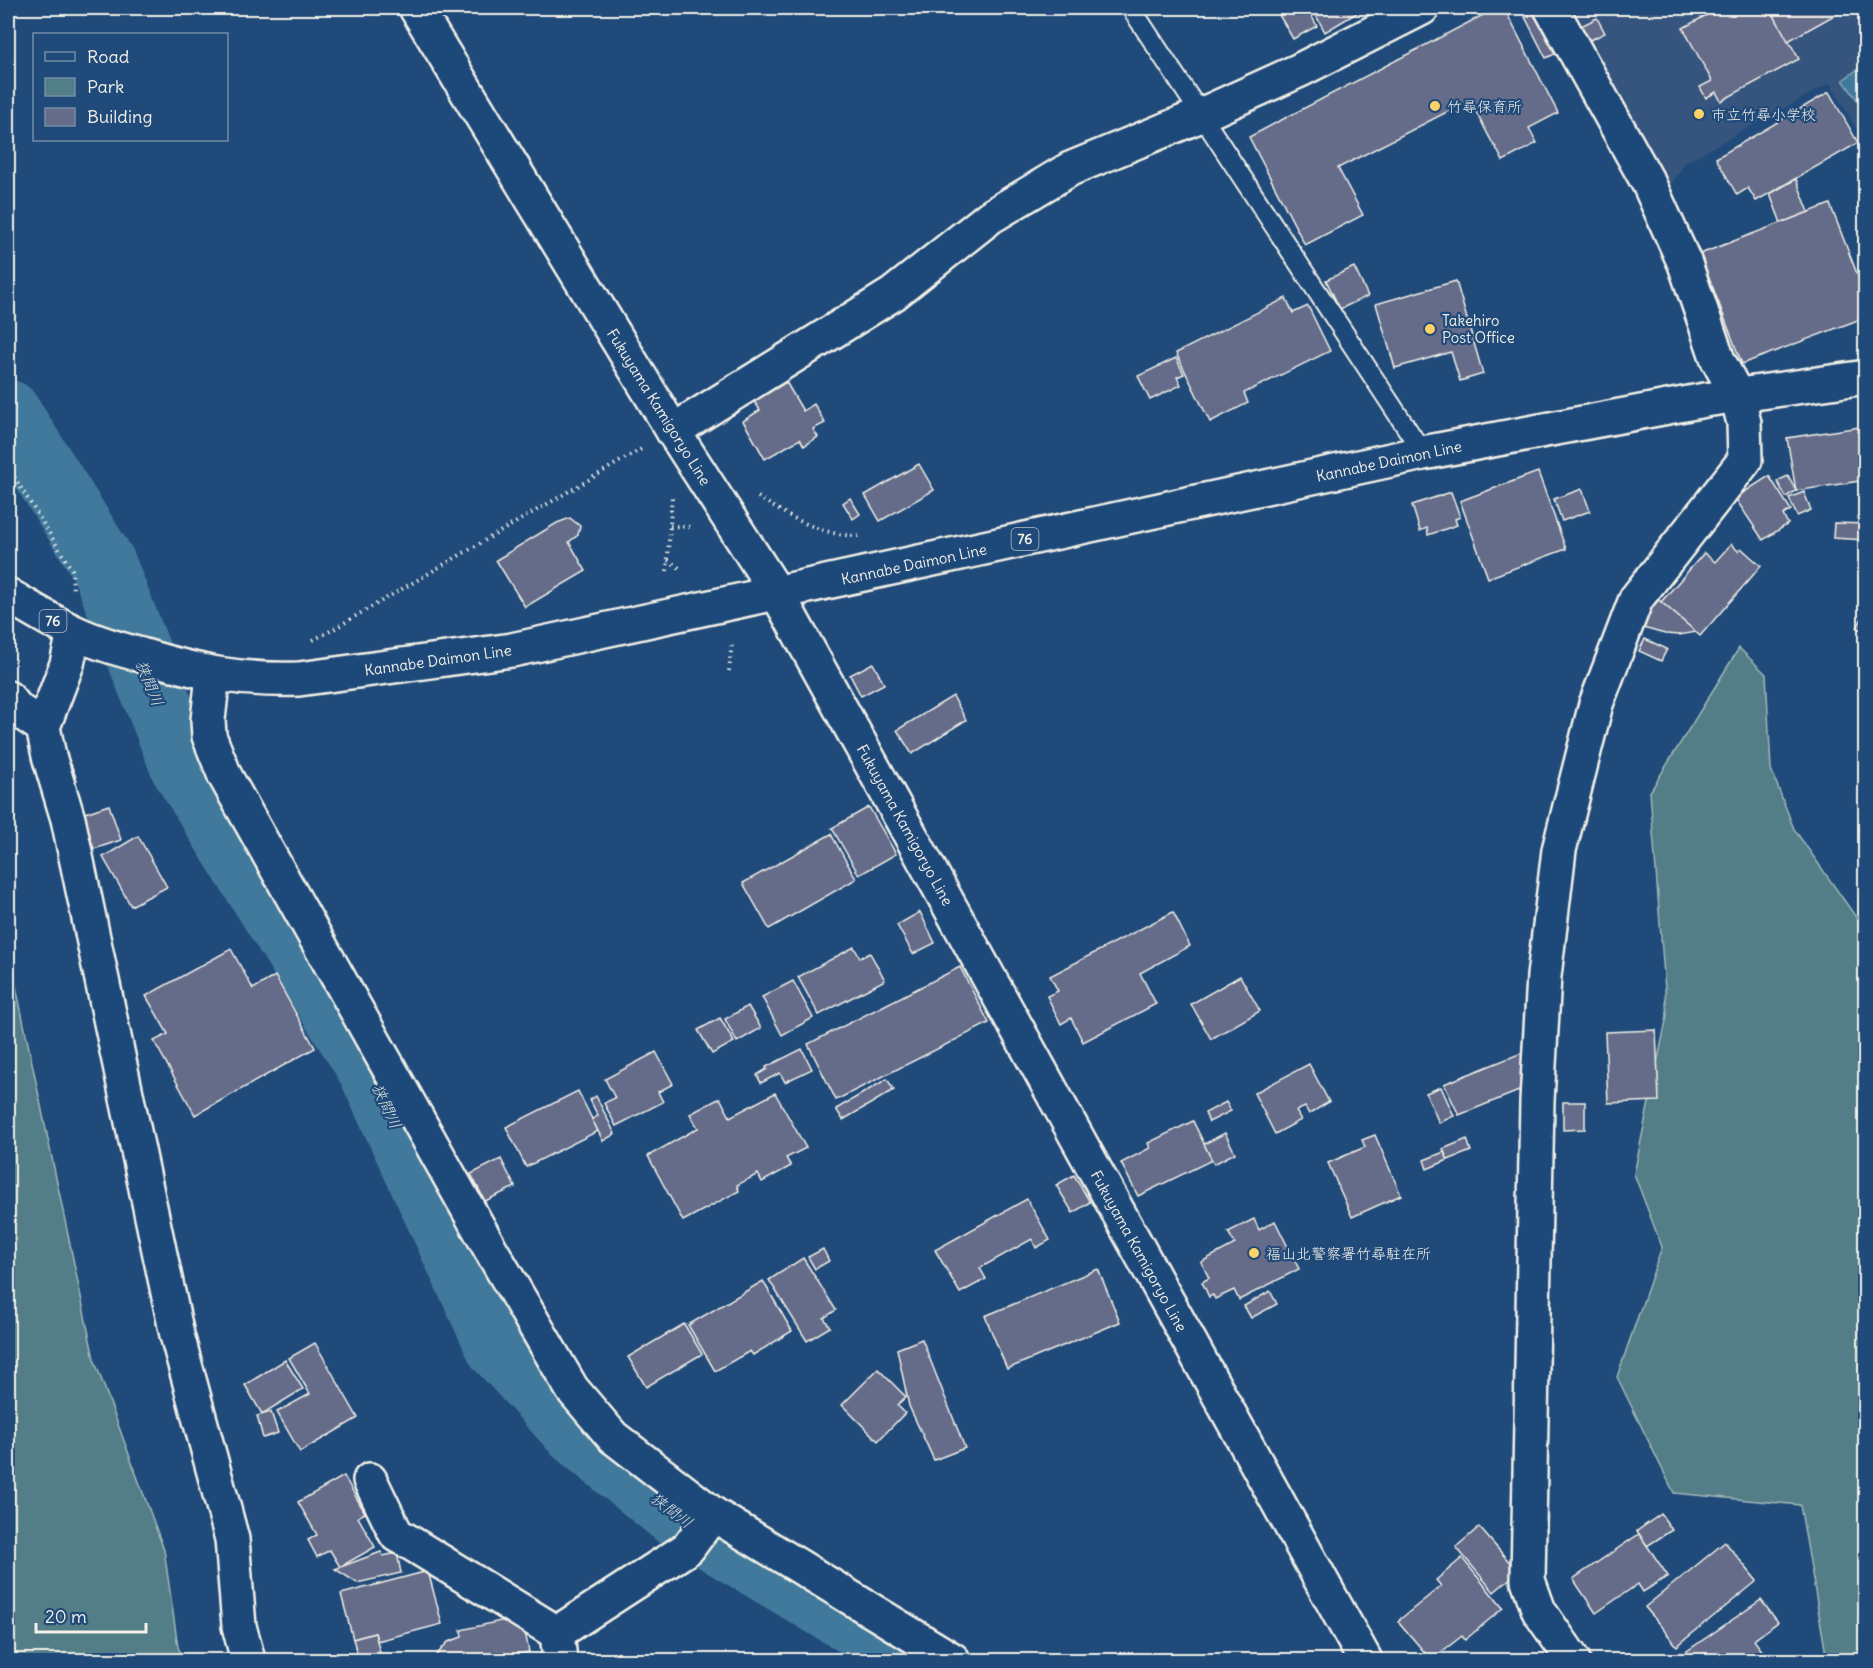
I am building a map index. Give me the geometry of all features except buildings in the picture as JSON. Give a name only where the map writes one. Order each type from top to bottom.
[{"type":"street","name":"Fukuyama Kamigoryo Line","points":[[416,8],[673,431],[777,593],[1365,1660]]},
{"type":"street","points":[[673,431],[893,294],[990,217],[1070,169],[1201,116],[1300,70],[1422,8]]},
{"type":"street","points":[[1551,8],[1649,184],[1685,264],[1718,360],[1737,395],[1744,423],[1745,460],[1636,600],[1596,704],[1559,850],[1544,976],[1537,1101],[1528,1580],[1539,1611],[1573,1660]]},
{"type":"street","name":"Kannabe Daimon Line","points":[[8,595],[87,638],[198,671],[264,680],[299,679],[512,650],[1423,453],[1737,395],[1866,376]]},
{"type":"street","points":[[87,638],[67,664],[43,728],[68,819],[177,1335],[232,1539],[239,1626],[248,1660]]},
{"type":"street","points":[[198,671],[209,736],[225,776],[491,1250],[572,1389],[613,1437],[713,1514],[953,1660]]},
{"type":"street","points":[[8,698],[18,710],[43,728]]},
{"type":"street","points":[[370,1480],[396,1534],[559,1647],[688,1548],[713,1514]]},
{"type":"lane","points":[[1131,8],[1423,453]]},
{"type":"path","points":[[307,642],[332,630],[673,431]]},
{"type":"path","points":[[8,467],[72,570],[87,638]]},
{"type":"path","points":[[667,571],[673,484]]},
{"type":"path","points":[[751,492],[784,513],[819,529],[852,536],[872,536]]},
{"type":"path","points":[[670,526],[698,527]]},
{"type":"path","points":[[668,560],[681,569]]},
{"type":"path","points":[[729,671],[732,642]]},
{"type":"shaded area","name":"市立竹尋小学校","points":[[1563,8],[1865,8],[1865,144],[1830,83],[1686,162],[1666,192]]},
{"type":"shaded area","points":[[1865,64],[1865,111],[1843,80]]},
{"type":"green space","points":[[1739,648],[1766,674],[1771,769],[1794,829],[1858,920],[1865,947],[1865,1660],[1827,1660],[1800,1505],[1674,1493],[1617,1377],[1662,1247],[1634,1174],[1667,1016],[1650,792]]},
{"type":"green space","points":[[8,948],[94,1359],[164,1550],[178,1647],[183,1660],[8,1660]]},
{"type":"waterway","name":"狭間川","points":[[8,413],[103,564],[183,766],[369,1066],[499,1347],[578,1434],[682,1519],[917,1660]]},
{"type":"place","name":"竹尋保育所","points":[[1435,106]]},
{"type":"place","name":"市立竹尋小学校","points":[[1699,114]]},
{"type":"place","name":"Takehiro Post Office","points":[[1430,329]]},
{"type":"place","name":"福山北警察署竹尋駐在所","points":[[1254,1253]]}]
